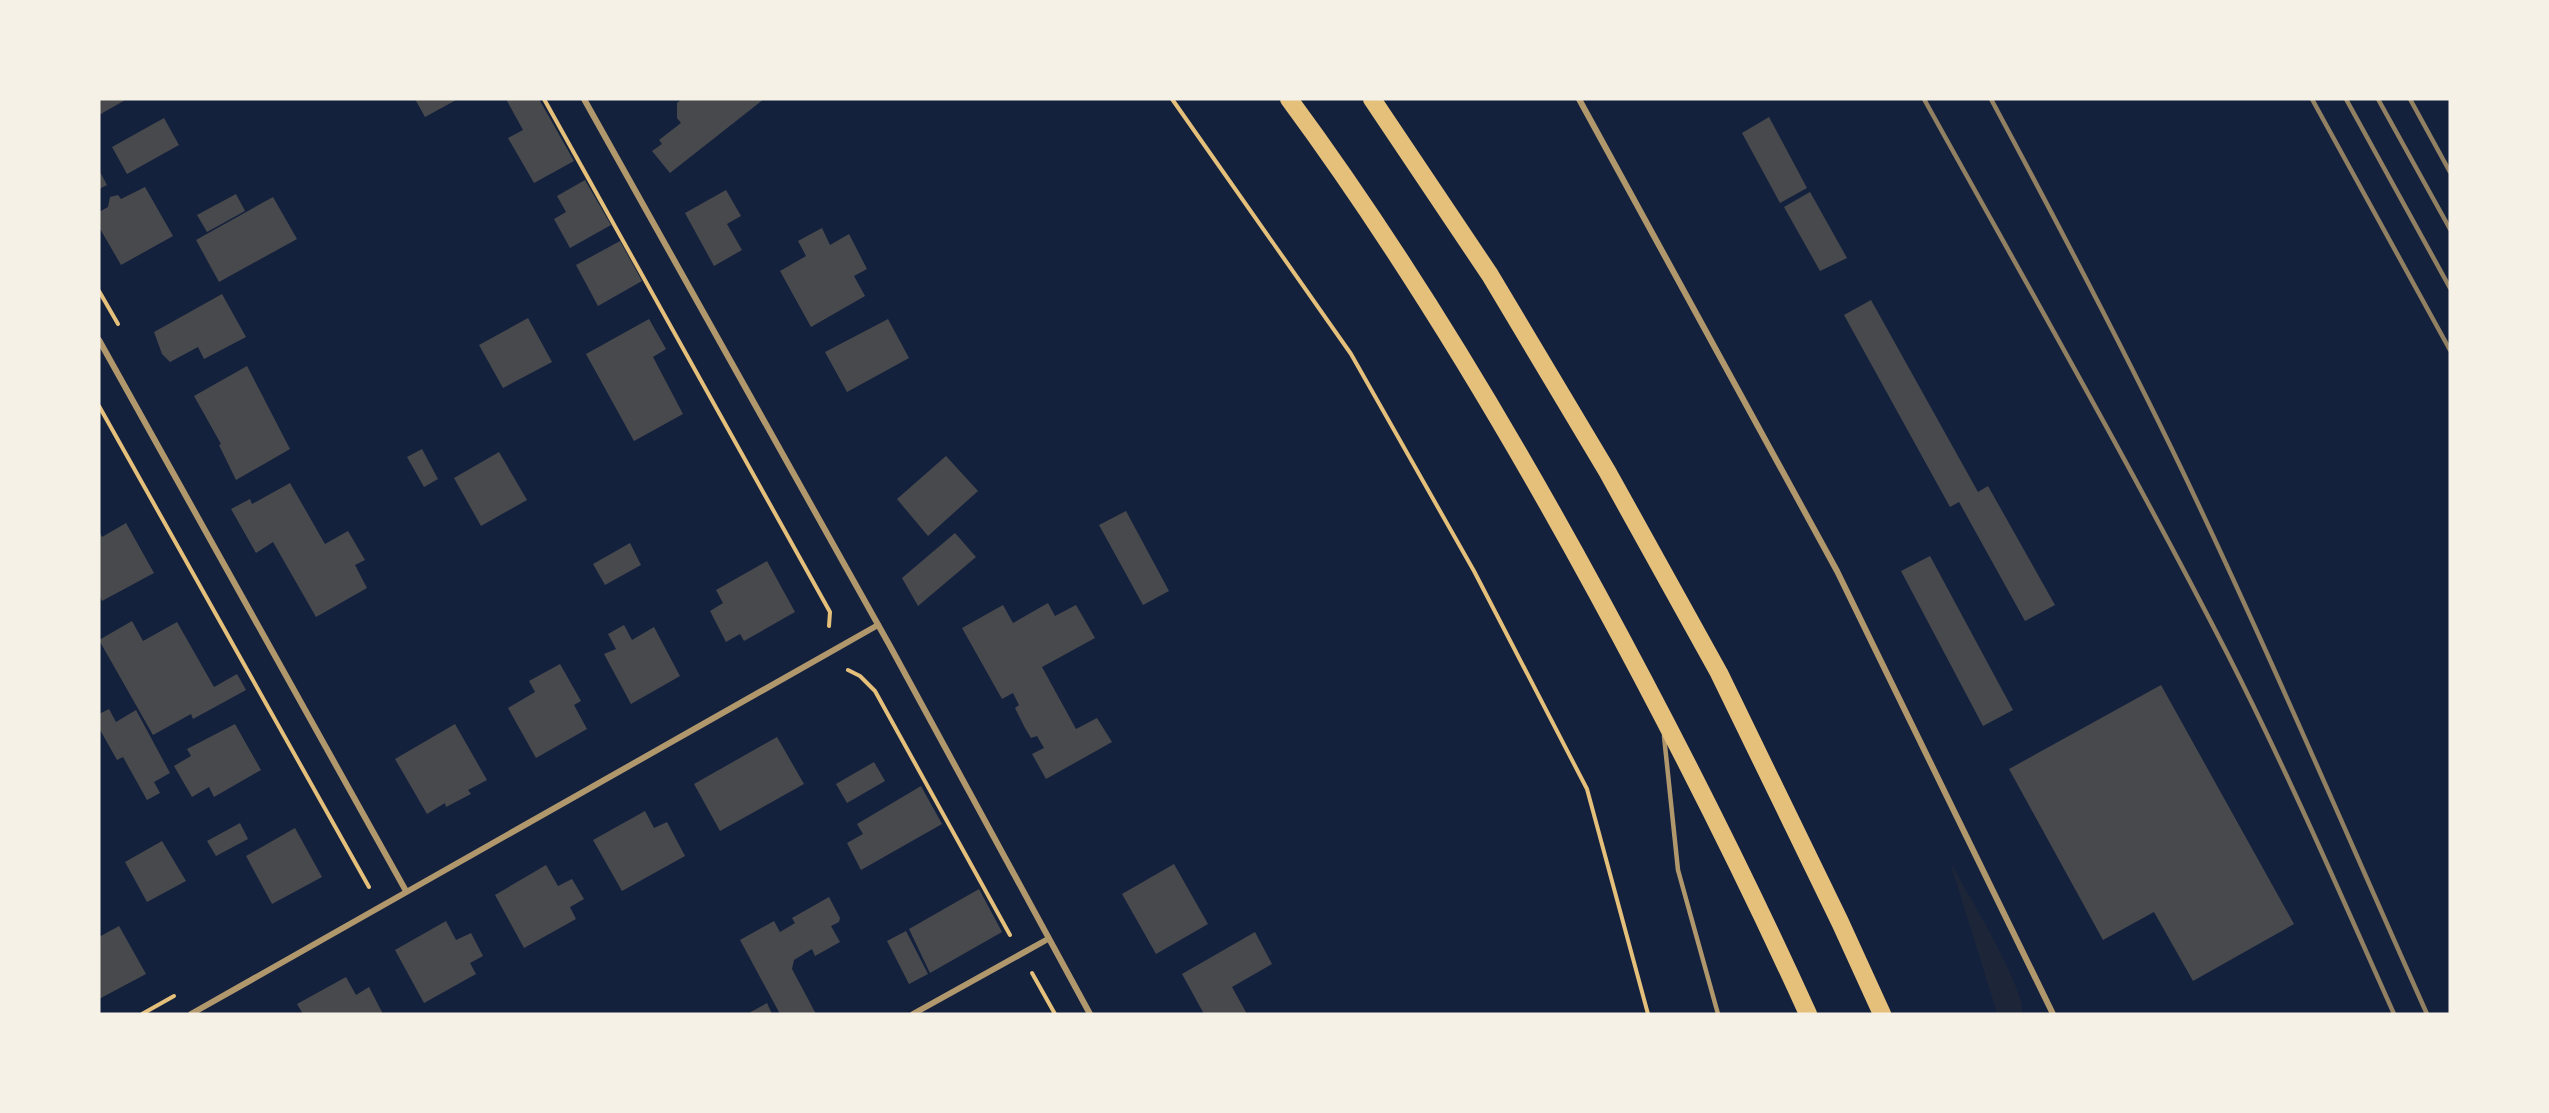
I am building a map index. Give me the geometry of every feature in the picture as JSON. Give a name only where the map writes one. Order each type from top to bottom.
[{"type":"highway","points":[[1289,99],[1437,315],[1547,500],[1662,712],[1808,1014]]},
{"type":"highway","points":[[1372,99],[1490,275],[1607,471],[1719,673],[1882,1014]]},
{"type":"street","points":[[584,99],[878,625],[1090,1014]]},
{"type":"street","points":[[1579,99],[1837,571],[2053,1014]]},
{"type":"street","points":[[99,340],[406,891]]},
{"type":"street","points":[[191,1014],[878,625]]},
{"type":"street","points":[[913,1014],[1048,939]]},
{"type":"lane","points":[[1662,712],[1678,870],[1718,1014]]},
{"type":"path","points":[[544,99],[830,612],[828,633]]},
{"type":"path","points":[[1172,99],[1351,354],[1480,581],[1587,789],[1648,1014]]},
{"type":"path","points":[[99,406],[369,888]]},
{"type":"path","points":[[847,670],[860,676],[875,691],[1055,1014]]},
{"type":"shaded area","points":[[1950,862],[2016,985],[2022,1014],[1997,1013]]},
{"type":"building","points":[[99,99],[127,99],[99,115]]},
{"type":"building","points":[[415,99],[458,99],[425,117]]},
{"type":"building","points":[[506,99],[539,99],[574,161],[534,183],[508,138],[523,130]]},
{"type":"building","points":[[682,99],[764,99],[670,173],[652,151],[662,144],[659,140],[681,123],[677,118],[677,103]]},
{"type":"building","points":[[1769,117],[1807,188],[1780,203],[1742,133]]},
{"type":"building","points":[[164,118],[179,145],[127,174],[112,147]]},
{"type":"building","points":[[99,170],[107,185],[99,189]]},
{"type":"building","points":[[585,180],[611,225],[570,248],[554,219],[566,212],[557,196]]},
{"type":"building","points":[[145,187],[173,236],[121,265],[99,227],[99,212],[108,207],[110,197],[118,195],[121,199]]},
{"type":"building","points":[[726,190],[741,216],[727,224],[742,250],[714,266],[685,213]]},
{"type":"building","points":[[1810,192],[1847,258],[1820,271],[1784,207]]},
{"type":"building","points":[[236,194],[245,211],[207,232],[197,215]]},
{"type":"building","points":[[273,197],[297,239],[219,282],[196,240]]},
{"type":"building","points":[[822,228],[830,245],[849,234],[867,269],[854,276],[865,296],[811,327],[780,271],[806,256],[798,241]]},
{"type":"building","points":[[620,241],[642,281],[598,306],[576,265]]},
{"type":"building","points":[[222,294],[246,337],[204,359],[198,347],[170,362],[162,354],[154,332]]},
{"type":"building","points":[[1871,300],[1978,492],[1988,486],[2055,605],[2025,621],[1959,502],[1950,507],[1844,315]]},
{"type":"building","points":[[528,318],[552,362],[503,388],[479,345]]},
{"type":"building","points":[[649,319],[666,349],[653,357],[683,414],[634,441],[586,354]]},
{"type":"building","points":[[888,319],[909,358],[847,392],[825,352]]},
{"type":"building","points":[[247,366],[290,449],[236,480],[219,445],[221,444],[194,396]]},
{"type":"building","points":[[422,449],[438,479],[424,487],[407,457]]},
{"type":"building","points":[[499,452],[527,500],[481,526],[454,478]]},
{"type":"building","points":[[946,456],[978,491],[928,536],[897,499]]},
{"type":"building","points":[[290,483],[325,544],[348,531],[365,560],[355,565],[367,588],[316,617],[273,542],[256,553],[231,509],[250,499],[252,504]]},
{"type":"building","points":[[1126,511],[1169,591],[1143,605],[1099,525]]},
{"type":"building","points":[[126,523],[154,573],[102,601],[99,595],[99,531],[102,537]]},
{"type":"building","points":[[955,533],[976,557],[918,606],[902,578]]},
{"type":"building","points":[[630,543],[641,565],[605,585],[593,564]]},
{"type":"building","points":[[1930,556],[2013,710],[1983,726],[1901,571]]},
{"type":"building","points":[[767,561],[795,612],[744,641],[740,634],[726,642],[710,611],[723,603],[716,590]]},
{"type":"building","points":[[1048,603],[1055,616],[1076,605],[1095,638],[1042,667],[1076,729],[1097,718],[1112,742],[1046,779],[1032,754],[1044,748],[1037,736],[1031,738],[1025,728],[1015,708],[1019,705],[1013,693],[1002,699],[962,628],[1003,605],[1013,623]]},
{"type":"building","points":[[132,621],[143,641],[177,622],[214,687],[237,674],[246,690],[193,719],[191,714],[153,735],[99,640]]},
{"type":"building","points":[[624,625],[632,640],[654,627],[680,676],[631,704],[604,654],[616,649],[608,634]]},
{"type":"building","points":[[560,664],[581,701],[574,705],[587,729],[536,758],[508,708],[535,692],[529,681]]},
{"type":"building","points":[[2161,685],[2294,924],[2193,981],[2154,912],[2103,940],[2009,769]]},
{"type":"building","points":[[109,709],[116,722],[136,710],[170,773],[154,782],[160,793],[147,800],[123,757],[117,760],[99,728],[99,714]]},
{"type":"building","points":[[235,724],[261,770],[214,797],[209,787],[192,797],[174,766],[191,756],[187,749]]},
{"type":"building","points":[[455,724],[487,780],[468,790],[471,794],[446,807],[445,803],[427,814],[395,759]]},
{"type":"building","points":[[777,737],[804,784],[720,831],[694,784]]},
{"type":"building","points":[[874,762],[885,781],[847,803],[836,784]]},
{"type":"building","points":[[921,786],[942,824],[861,870],[847,843],[863,834],[857,824]]},
{"type":"building","points":[[645,811],[654,828],[667,822],[685,856],[622,891],[593,840]]},
{"type":"building","points":[[240,823],[248,839],[216,856],[207,841]]},
{"type":"building","points":[[295,828],[322,877],[272,904],[246,856]]},
{"type":"building","points":[[162,841],[186,881],[147,902],[125,862]]},
{"type":"building","points":[[1174,864],[1208,924],[1156,954],[1122,894]]},
{"type":"building","points":[[546,865],[558,886],[572,879],[584,899],[570,907],[576,919],[524,948],[495,895]]},
{"type":"building","points":[[979,889],[1002,932],[930,973],[909,929]]},
{"type":"building","points":[[829,897],[840,918],[839,922],[831,926],[840,942],[815,956],[812,949],[794,960],[792,969],[816,1014],[780,1014],[740,940],[774,921],[780,932],[795,923],[792,918]]},
{"type":"building","points":[[446,921],[456,940],[471,933],[483,956],[470,963],[476,974],[424,1003],[395,950]]},
{"type":"building","points":[[119,926],[146,974],[99,999],[99,937]]},
{"type":"building","points":[[906,931],[928,974],[909,984],[887,941]]},
{"type":"building","points":[[1255,932],[1272,964],[1232,987],[1247,1014],[1204,1014],[1182,974]]},
{"type":"building","points":[[346,977],[356,995],[369,987],[383,1014],[303,1014],[297,1004]]},
{"type":"building","points":[[767,1003],[772,1014],[747,1014]]},
{"type":"railway","points":[[1924,99],[2116,444],[2227,653],[2292,787],[2394,1014]]},
{"type":"railway","points":[[1991,99],[2089,284],[2182,470],[2276,674],[2427,1014]]},
{"type":"railway","points":[[2312,99],[2450,350]]},
{"type":"railway","points":[[2346,99],[2450,288]]},
{"type":"railway","points":[[2378,99],[2450,229]]},
{"type":"railway","points":[[2410,99],[2450,172]]}]
